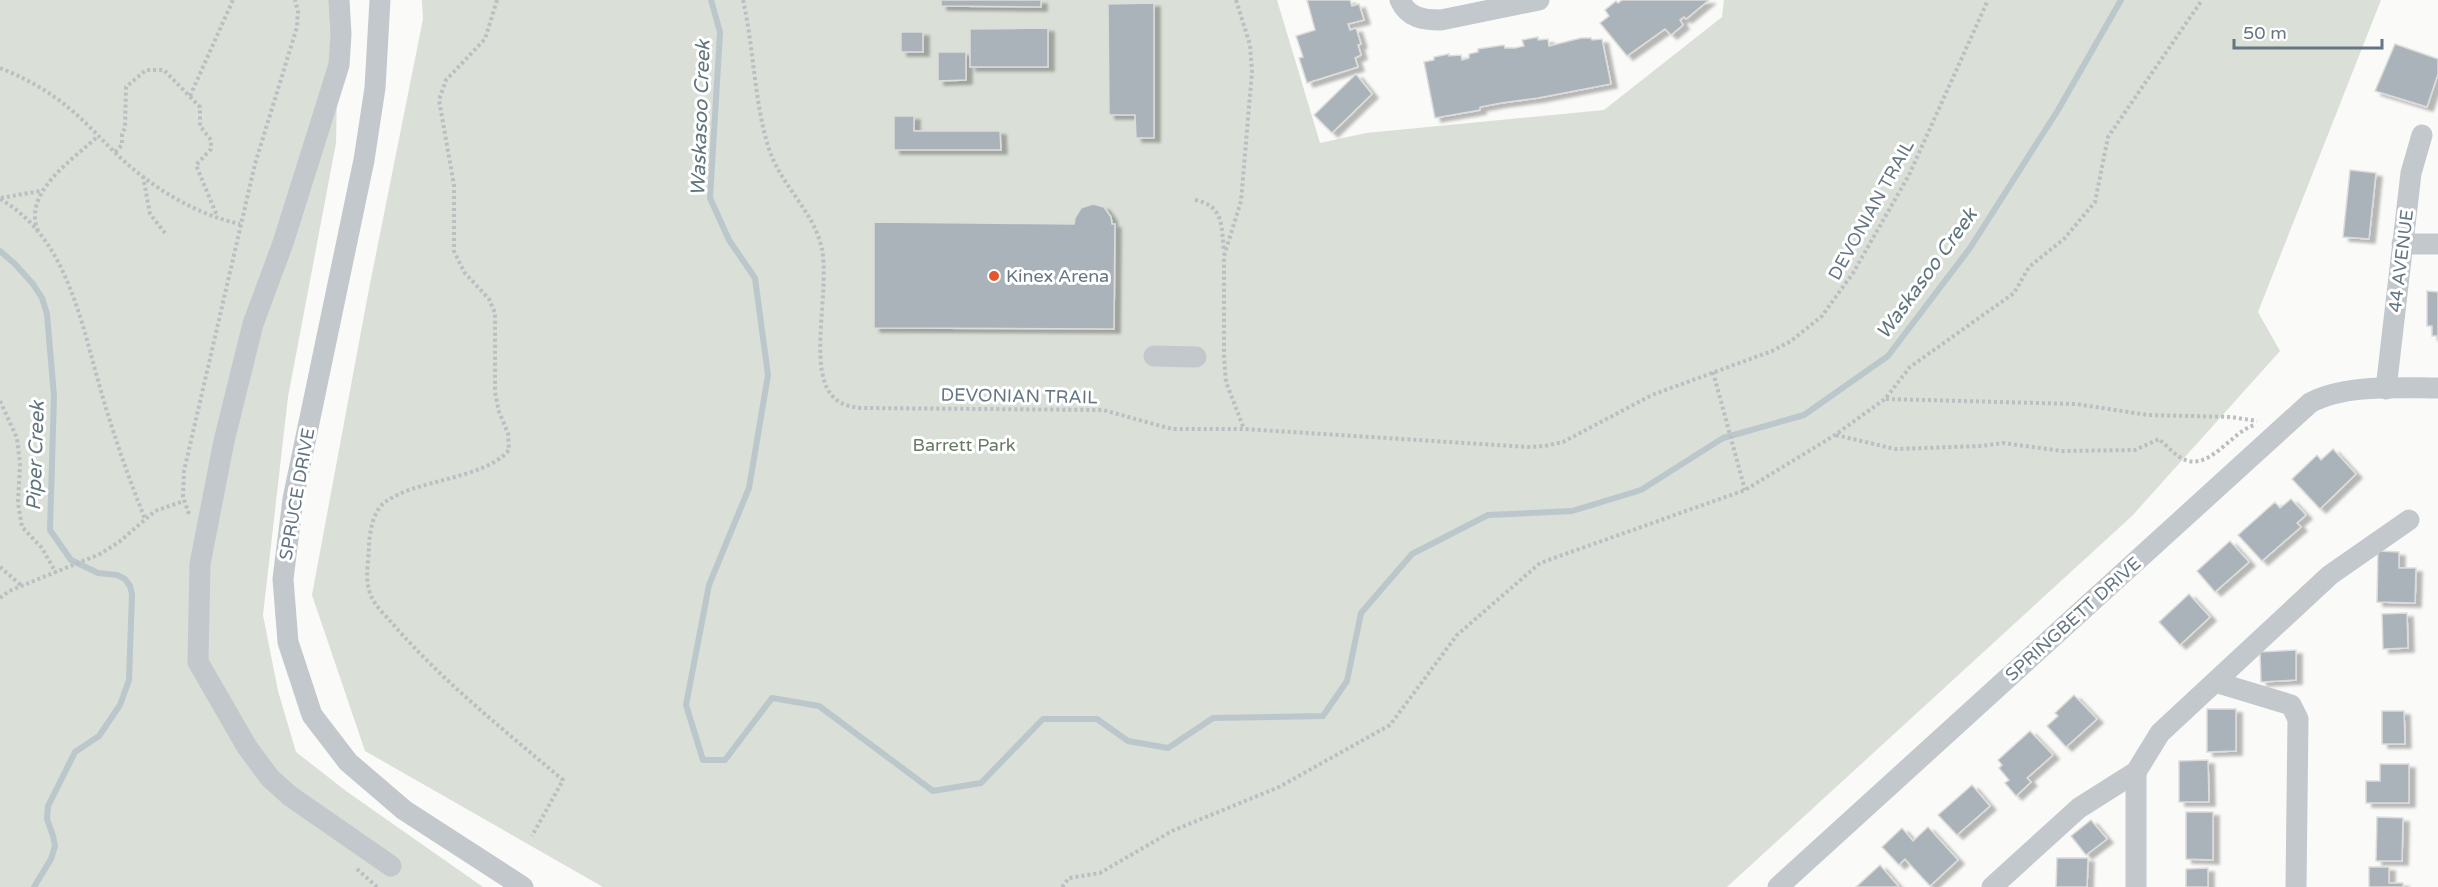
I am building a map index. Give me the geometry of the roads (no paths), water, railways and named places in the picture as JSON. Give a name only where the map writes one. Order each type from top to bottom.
[{"type":"street","points":[[339,0],[341,34],[339,65],[283,243],[253,324],[224,441],[200,564],[198,662],[246,747],[270,778],[290,796],[391,866]]},
{"type":"street","name":"SPRUCE DRIVE","points":[[380,0],[375,88],[364,160],[294,499],[283,579],[288,642],[312,715],[348,762],[404,810],[523,887]]},
{"type":"street","points":[[1400,0],[1404,10],[1414,16],[1426,20],[1441,20],[1539,0]]},
{"type":"street","name":"44 AVENUE","points":[[2386,388],[2411,173],[2422,135]]},
{"type":"street","points":[[2402,244],[2438,244]]},
{"type":"street","points":[[1154,356],[1196,357]]},
{"type":"street","name":"SPRINGBETT DRIVE","points":[[1778,887],[2310,403],[2335,393],[2386,388],[2438,388]]},
{"type":"street","points":[[1992,887],[2079,808],[2136,772],[2160,733],[2330,574],[2409,520]]},
{"type":"street","points":[[2215,682],[2291,705],[2298,719],[2296,887]]},
{"type":"street","points":[[2136,772],[2136,887]]},
{"type":"waterway","name":"Waskasoo Creek","points":[[711,0],[720,32],[710,198],[729,240],[755,278],[768,375],[749,488],[709,585],[686,705],[703,760],[725,760],[772,698],[819,706],[933,791],[981,783],[1043,719],[1097,719],[1128,741],[1168,748],[1213,718],[1323,716],[1347,681],[1361,613],[1412,554],[1488,515],[1572,511],[1641,490],[1723,438],[1804,415],[1888,356],[1970,248],[2058,110],[2121,0]]},
{"type":"waterway","name":"Piper Creek","points":[[0,251],[33,284],[42,298],[47,314],[54,396],[50,530],[71,560],[98,573],[117,575],[125,579],[132,594],[129,680],[120,705],[99,736],[75,752],[48,806],[47,819],[55,846],[51,859],[34,887]]},
{"type":"place","name":"Kinex Arena","points":[[994,276]]},
{"type":"park label","name":"Barrett Park","points":[[964,445]]}]
